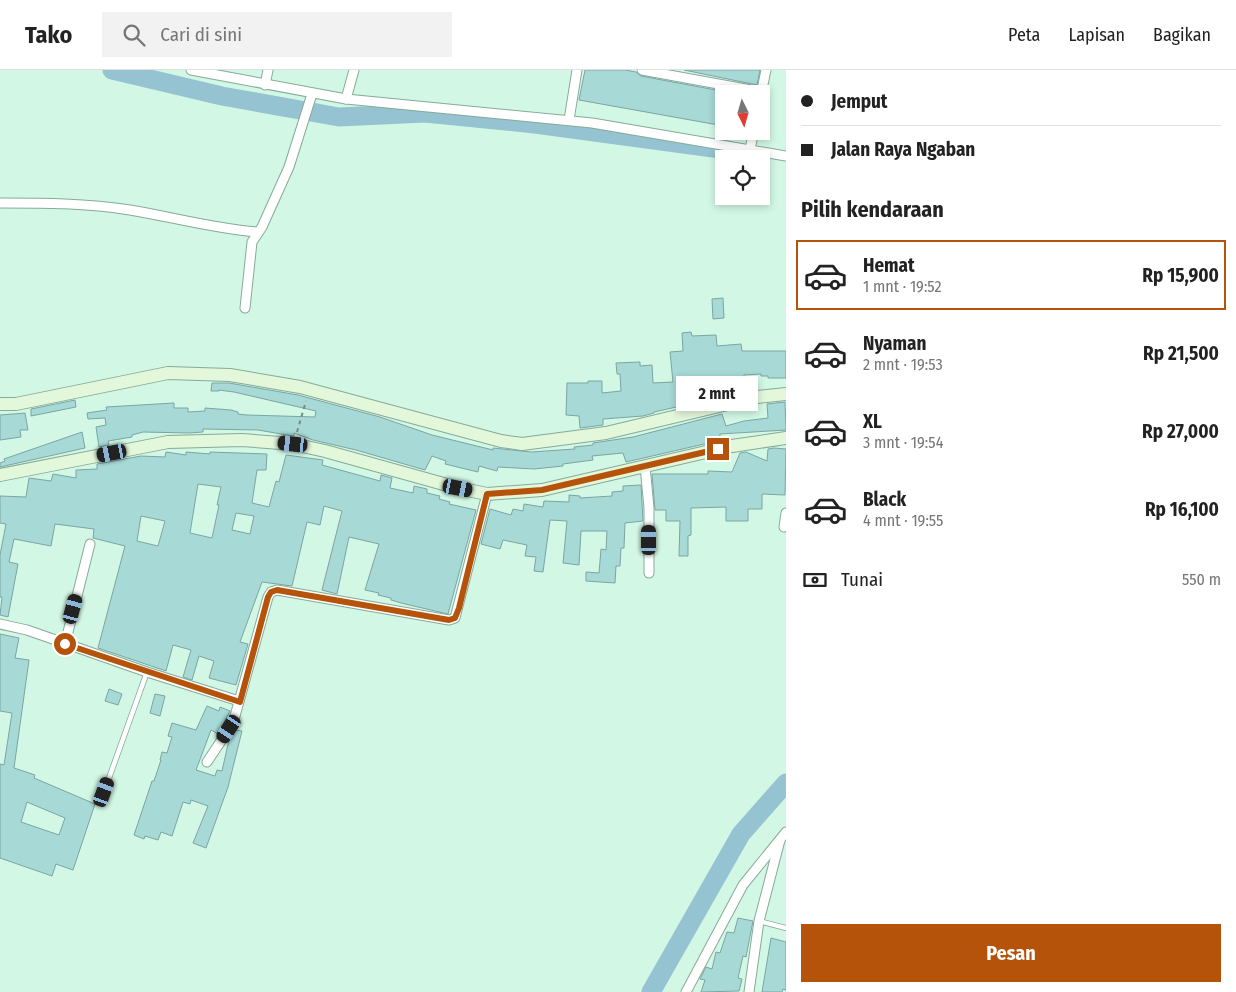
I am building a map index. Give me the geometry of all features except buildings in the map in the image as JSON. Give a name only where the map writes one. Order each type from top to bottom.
[{"type":"street","points":[[191,70],[346,99],[569,120],[786,156]]},
{"type":"street","points":[[265,85],[268,70]]},
{"type":"street","points":[[346,99],[354,70]]},
{"type":"street","points":[[569,120],[577,70]]},
{"type":"street","points":[[642,70],[720,85]]},
{"type":"street","points":[[763,85],[766,70]]},
{"type":"street","points":[[245,308],[251,246],[290,167],[312,94]]},
{"type":"street","points":[[750,149],[752,140]]},
{"type":"street","points":[[0,202],[94,205],[188,220],[241,231],[258,232]]},
{"type":"street","points":[[0,404],[16,404],[168,373],[230,375],[300,387],[501,441],[522,444],[606,433],[757,397],[786,394]]},
{"type":"street","points":[[0,475],[168,442],[256,441],[293,444],[325,451],[458,488],[487,494],[542,490],[732,446],[786,438]]},
{"type":"street","points":[[645,466],[649,508],[649,573]]},
{"type":"street","points":[[207,762],[229,729],[240,702],[268,597],[271,592],[277,590],[449,620],[455,618],[487,494]]},
{"type":"street","points":[[784,527],[786,513]]},
{"type":"street","points":[[65,644],[90,544]]},
{"type":"street","points":[[0,624],[27,630],[240,702]]},
{"type":"street","points":[[749,992],[759,921],[783,835]]},
{"type":"street","points":[[686,992],[743,885],[783,835]]},
{"type":"lane","points":[[104,792],[147,672]]},
{"type":"lane","points":[[759,921],[786,928]]},
{"type":"path","points":[[298,429],[306,401]]},
{"type":"waterway","points":[[112,70],[222,96],[339,117],[425,113],[535,124],[728,150]]},
{"type":"waterway","points":[[651,992],[741,834],[786,783]]},
{"type":"route","points":[[65,644],[240,702],[268,597],[271,592],[277,590],[449,620],[455,618],[459,608],[487,494],[515,494],[542,490],[718,449]]}]
